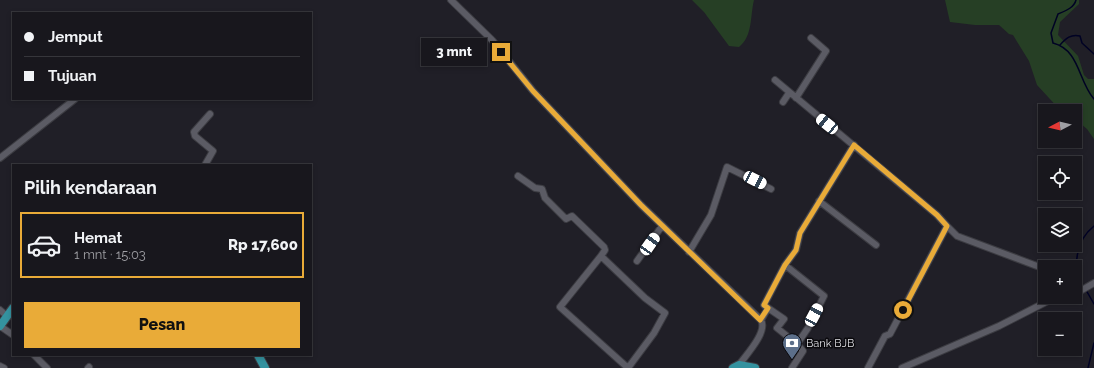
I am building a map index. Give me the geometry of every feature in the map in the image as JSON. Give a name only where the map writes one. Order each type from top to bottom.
[{"type":"main road","points":[[0,326],[12,309]]},
{"type":"main road","points":[[259,356],[265,368]]},
{"type":"main road","points":[[736,366],[755,368]]},
{"type":"street","points":[[451,0],[476,23],[533,91],[662,226],[760,320],[763,326],[760,334],[736,366]]},
{"type":"street","points":[[796,98],[826,51],[811,38]]},
{"type":"street","points":[[775,80],[937,215],[957,236],[1038,266]]},
{"type":"street","points":[[783,102],[789,93]]},
{"type":"street","points":[[0,158],[74,100]]},
{"type":"street","points":[[206,164],[213,152],[195,136],[194,132],[210,114]]},
{"type":"street","points":[[792,368],[803,351],[797,344],[777,328],[784,319],[764,305],[785,265],[796,250],[800,233],[854,145]]},
{"type":"street","points":[[689,252],[711,216],[727,167],[772,188]]},
{"type":"street","points":[[518,176],[535,188],[542,189],[545,198],[566,219],[572,216],[604,247],[605,250],[601,256],[560,307],[628,368],[654,333],[665,313],[645,298],[601,256]]},
{"type":"street","points":[[819,202],[876,245]]},
{"type":"street","points":[[637,261],[662,226]]},
{"type":"street","points":[[868,368],[885,336],[890,334],[947,226]]},
{"type":"street","points":[[785,265],[824,296],[808,328],[797,344]]},
{"type":"street","points":[[1082,290],[1094,282]]},
{"type":"street","points":[[902,368],[999,326],[1042,304]]},
{"type":"street","points":[[760,320],[768,308]]},
{"type":"street","points":[[0,310],[7,316]]},
{"type":"street","points":[[0,326],[12,334]]},
{"type":"street","points":[[35,356],[47,368]]},
{"type":"street","points":[[0,366],[4,368]]},
{"type":"green space","points":[[692,0],[754,0],[749,32],[744,42],[739,47],[729,46],[704,12]]},
{"type":"green space","points":[[945,0],[1079,0],[1079,4],[1060,22],[1058,35],[1078,56],[1084,75],[1088,79],[1094,79],[1094,139],[1082,125],[1082,104],[1055,104],[1037,85],[1029,61],[1013,35],[1009,34],[999,25],[975,25],[950,22]]},
{"type":"waterway","points":[[1076,0],[1071,7],[1058,14],[1051,33],[1053,43],[1069,52],[1074,59],[1085,84],[1094,99]]},
{"type":"waterway","points":[[1060,45],[1069,37],[1080,36],[1082,43],[1094,54]]},
{"type":"waterway","points":[[1084,287],[1078,271],[1077,255],[1079,246],[1083,239],[1094,226]]},
{"type":"waterway","points":[[1086,290],[1094,304]]},
{"type":"waterway","points":[[1088,368],[1094,343]]},
{"type":"place","name":"Bank BJB","points":[[792,360]]},
{"type":"route","points":[[501,52],[533,91],[641,205],[760,320],[768,308],[764,307],[764,305],[769,294],[785,265],[796,250],[800,233],[854,145],[937,215],[947,226],[903,310]]}]
